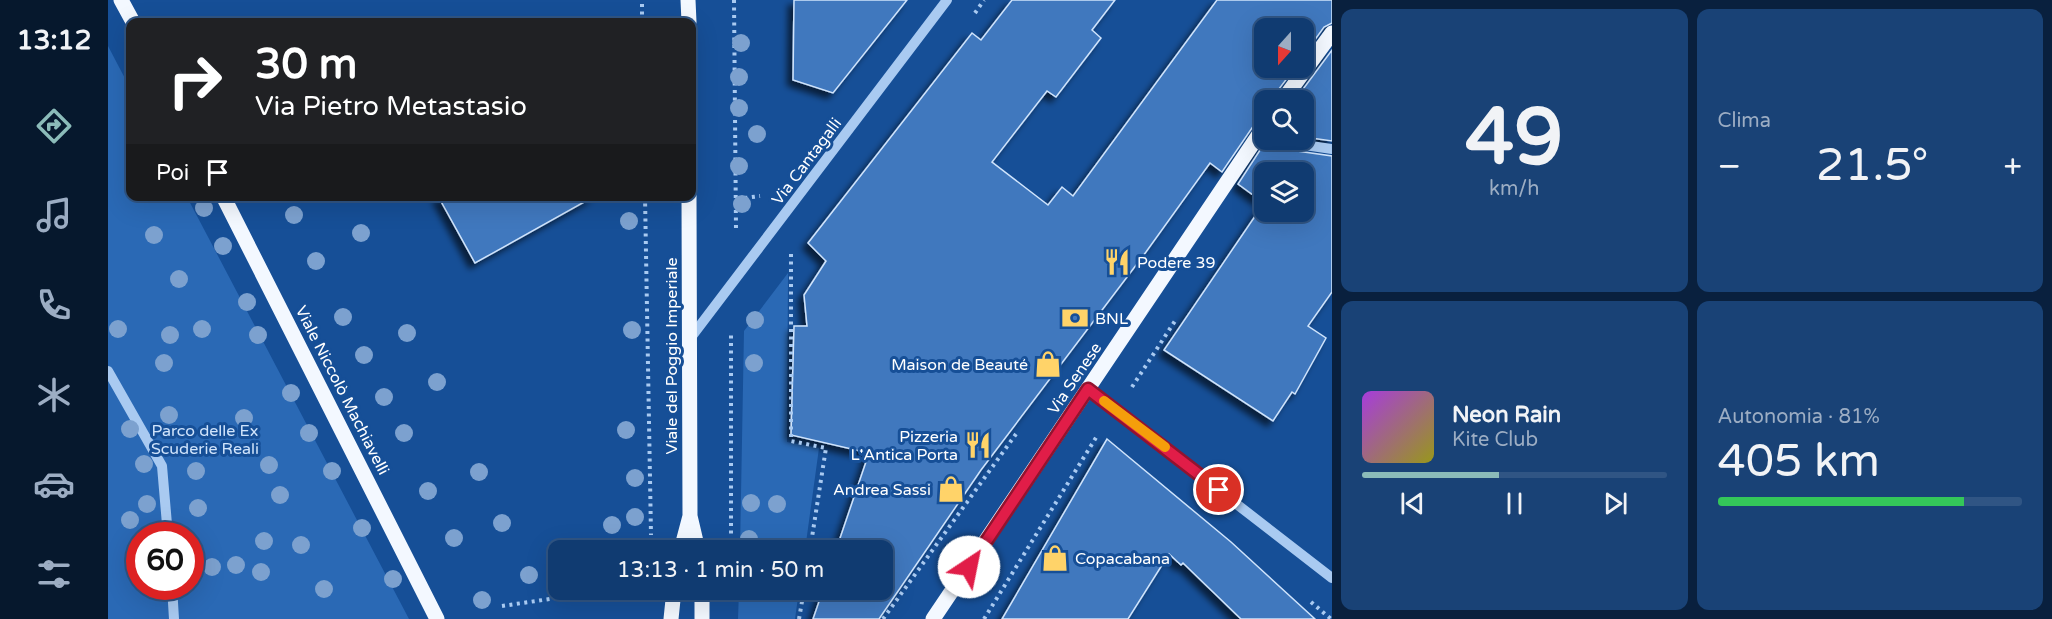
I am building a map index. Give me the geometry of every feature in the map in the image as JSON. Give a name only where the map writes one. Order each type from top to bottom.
[{"type":"main road","points":[[121,0],[131,18]]},
{"type":"main road","points":[[688,0],[688,18]]},
{"type":"main road","points":[[1290,90],[1332,33]]},
{"type":"main road","name":"Via Senese","points":[[933,619],[1088,389],[1254,150]]},
{"type":"main road","name":"Viale Niccolò Machiavelli","points":[[227,201],[437,619]]},
{"type":"main road","name":"Viale del Poggio Imperiale","points":[[689,201],[690,516],[696,540]]},
{"type":"main road","name":"Viale del Poggio Imperiale","points":[[684,540],[690,516]]},
{"type":"main road","name":"Viale Niccolò Machiavelli","points":[[429,600],[444,619]]},
{"type":"main road","points":[[671,619],[673,600]]},
{"type":"main road","points":[[702,600],[702,619]]},
{"type":"street","name":"Via Cantagalli","points":[[689,340],[947,0]]},
{"type":"street","points":[[1314,146],[1332,149]]},
{"type":"street","points":[[108,371],[162,466],[167,522]]},
{"type":"street","points":[[1088,389],[1332,578]]},
{"type":"street","points":[[173,600],[174,619]]},
{"type":"path","points":[[642,0],[642,18]]},
{"type":"path","points":[[734,0],[737,199]]},
{"type":"path","points":[[645,201],[651,531]]},
{"type":"path","points":[[791,254],[791,441],[826,448],[812,540]]},
{"type":"path","points":[[730,540],[731,334]]},
{"type":"path","points":[[984,619],[1102,429]]},
{"type":"path","points":[[502,606],[548,599]]},
{"type":"path","points":[[800,619],[803,600]]},
{"type":"green space","name":"Parco delle Ex Scuderie Reali","points":[[108,46],[126,80],[126,201],[189,201],[409,619],[108,619]]},
{"type":"green space","points":[[788,273],[787,442],[819,448],[806,540],[740,540],[744,331]]},
{"type":"green space","points":[[739,600],[798,600],[795,619],[738,619]]},
{"type":"building","points":[[794,0],[907,0],[833,93],[793,80]]},
{"type":"building","points":[[1012,0],[1115,0],[1092,30],[1101,38],[1056,97],[1047,91],[992,162],[1048,205],[1062,187],[1073,196],[1217,0],[1332,0],[1332,23],[1324,27],[1314,41],[1314,18],[1254,18],[1254,78],[1287,78],[1278,90],[1254,90],[1254,125],[1222,172],[1210,163],[1146,252],[981,470],[893,599],[893,540],[839,540],[869,453],[791,435],[794,326],[807,326],[804,295],[826,261],[808,243],[972,33],[981,40]]},
{"type":"building","points":[[1332,50],[1332,141],[1314,138],[1314,90],[1302,90],[1311,78],[1314,78],[1314,74]]},
{"type":"building","points":[[1260,150],[1290,150],[1332,156],[1332,292],[1308,326],[1326,338],[1295,394],[1292,392],[1273,421],[1164,350],[1254,218],[1254,222],[1314,222],[1314,162],[1254,162],[1254,196],[1238,184]]},
{"type":"building","points":[[441,201],[586,201],[475,263]]},
{"type":"building","points":[[1107,439],[1231,542],[1315,619],[1241,619],[1183,563],[1181,565],[1169,554],[1128,619],[1002,619]]},
{"type":"building","points":[[820,600],[892,600],[879,619],[813,619]]},
{"type":"slow traffic","points":[[1104,401],[1165,447]]},
{"type":"place","name":"Podere 39","points":[[1117,262]]},
{"type":"place","name":"BNL","points":[[1075,318]]},
{"type":"place","name":"Maison de Beauté","points":[[1048,364]]},
{"type":"place","name":"Pizzeria L'Antica Porta","points":[[978,445]]},
{"type":"place","name":"Andrea Sassi","points":[[951,489]]},
{"type":"place","name":"Copacabana","points":[[1055,558]]},
{"type":"route","points":[[969,567],[1088,389],[1219,490]]}]
